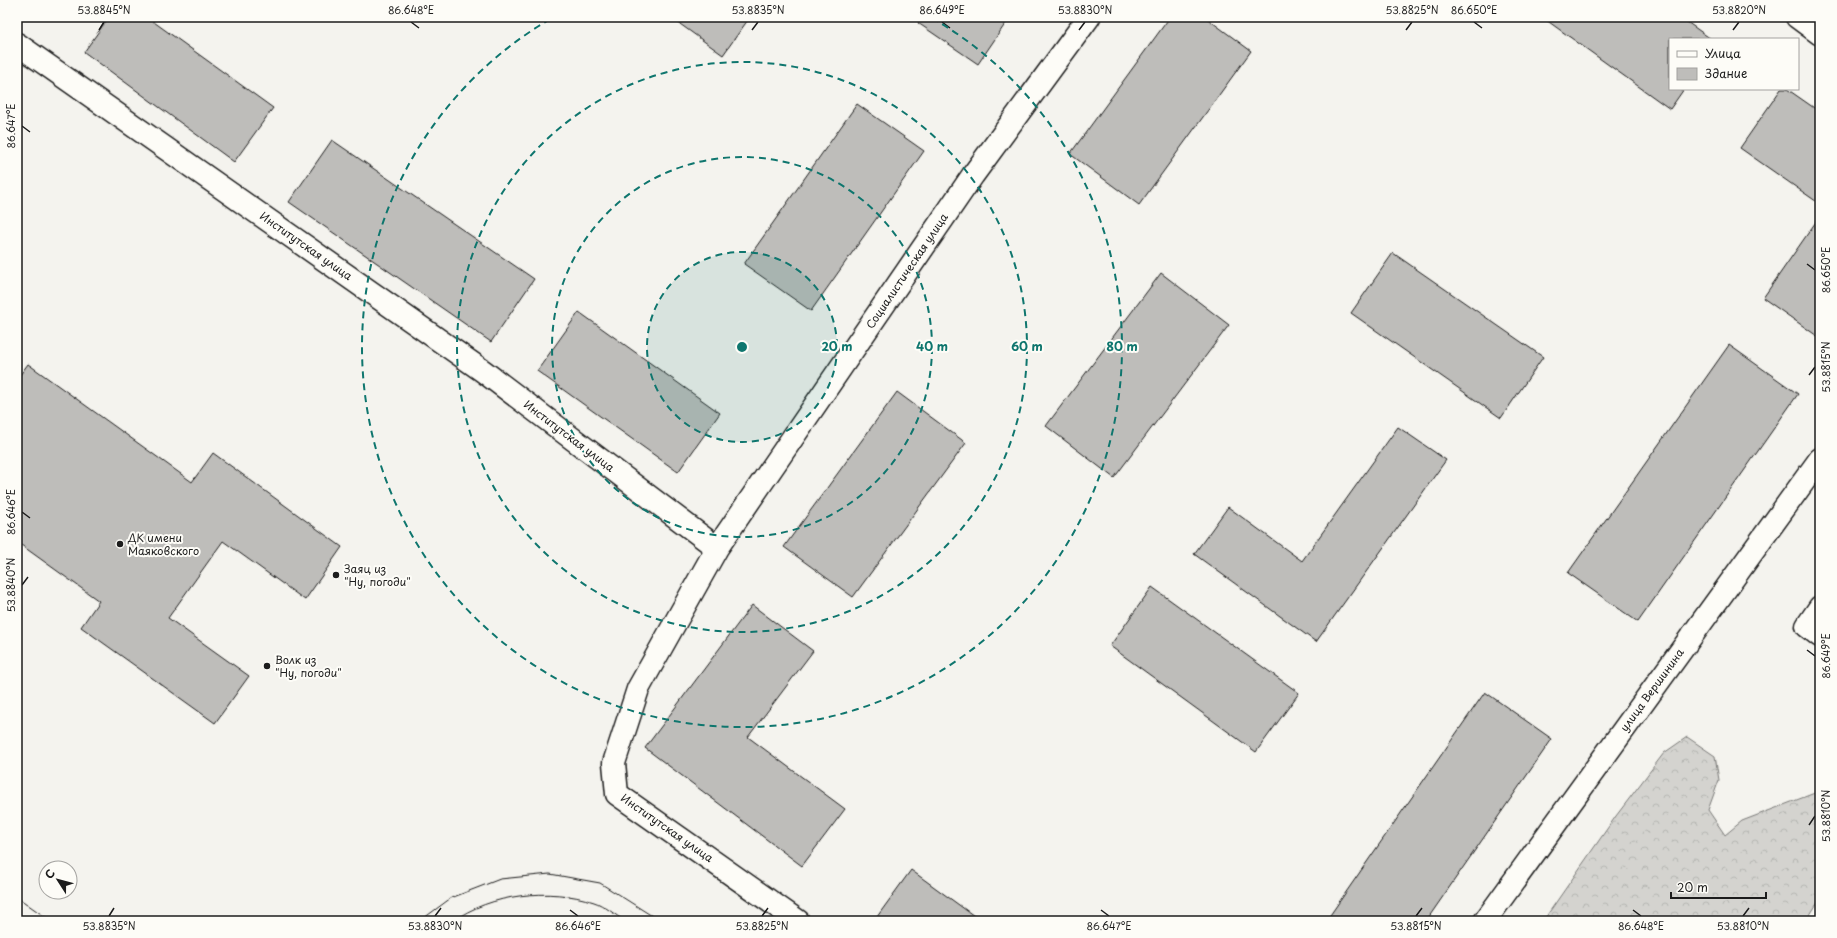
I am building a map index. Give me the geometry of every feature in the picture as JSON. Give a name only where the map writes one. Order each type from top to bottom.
[{"type":"street","name":"Социалистическая улица","points":[[717,548],[973,175],[1090,17]]},
{"type":"street","points":[[1797,17],[1820,34]]},
{"type":"street","name":"Институтская улица","points":[[17,44],[483,371],[717,548],[638,689],[614,763],[617,794],[798,921]]},
{"type":"street","name":"улица Вершинина","points":[[1485,921],[1820,459]]},
{"type":"street","points":[[1820,607],[1806,626],[1820,636]]},
{"type":"green space","points":[[1687,737],[1715,756],[1719,780],[1708,810],[1725,835],[1742,821],[1820,791],[1820,899],[1806,921],[1543,921],[1616,816],[1664,753]]},
{"type":"building","points":[[109,17],[147,17],[273,108],[234,162],[84,52]]},
{"type":"building","points":[[674,17],[750,17],[723,55],[673,19]]},
{"type":"building","points":[[922,17],[1010,17],[978,64],[918,23]]},
{"type":"building","points":[[1170,17],[1205,17],[1251,51],[1139,205],[1070,154]]},
{"type":"building","points":[[1542,17],[1680,17],[1710,38],[1669,38],[1669,90],[1683,90],[1670,109]]},
{"type":"building","points":[[1780,90],[1788,90],[1820,112],[1820,204],[1740,148]]},
{"type":"building","points":[[857,104],[924,151],[811,311],[744,264]]},
{"type":"building","points":[[332,140],[534,279],[491,342],[289,202]]},
{"type":"building","points":[[1820,216],[1820,338],[1763,298]]},
{"type":"building","points":[[1393,253],[1543,357],[1501,418],[1351,313]]},
{"type":"building","points":[[1161,273],[1229,325],[1114,478],[1046,426]]},
{"type":"building","points":[[579,312],[720,413],[678,472],[537,371]]},
{"type":"building","points":[[1729,345],[1798,394],[1638,622],[1568,573]]},
{"type":"building","name":"ДК имени Маяковского","points":[[28,364],[192,482],[213,453],[342,547],[305,600],[223,541],[168,618],[249,676],[215,723],[81,627],[99,601],[17,542],[17,379]]},
{"type":"building","points":[[897,392],[966,443],[853,597],[784,547]]},
{"type":"building","points":[[1398,427],[1446,460],[1316,642],[1194,554],[1228,507],[1302,561]]},
{"type":"building","points":[[1152,587],[1299,693],[1256,752],[1110,646]]},
{"type":"building","points":[[752,605],[813,651],[748,737],[845,809],[802,866],[645,748]]},
{"type":"building","points":[[1485,692],[1552,739],[1426,921],[1326,921]]},
{"type":"building","points":[[911,870],[981,921],[874,921]]},
{"type":"tram line","points":[[420,921],[451,898],[500,879],[550,874],[600,883],[660,921]]},
{"type":"tram line","points":[[453,921],[468,912],[502,899],[540,894],[577,897],[598,903],[625,921]]},
{"type":"tram line","points":[[17,897],[51,921]]},
{"type":"place","name":"ДК имени Маяковского","points":[[120,544]]},
{"type":"place","name":"Заяц из \"Ну, погоди\"","points":[[336,575]]},
{"type":"place","name":"Волк из \"Ну, погоди\"","points":[[267,666]]}]
